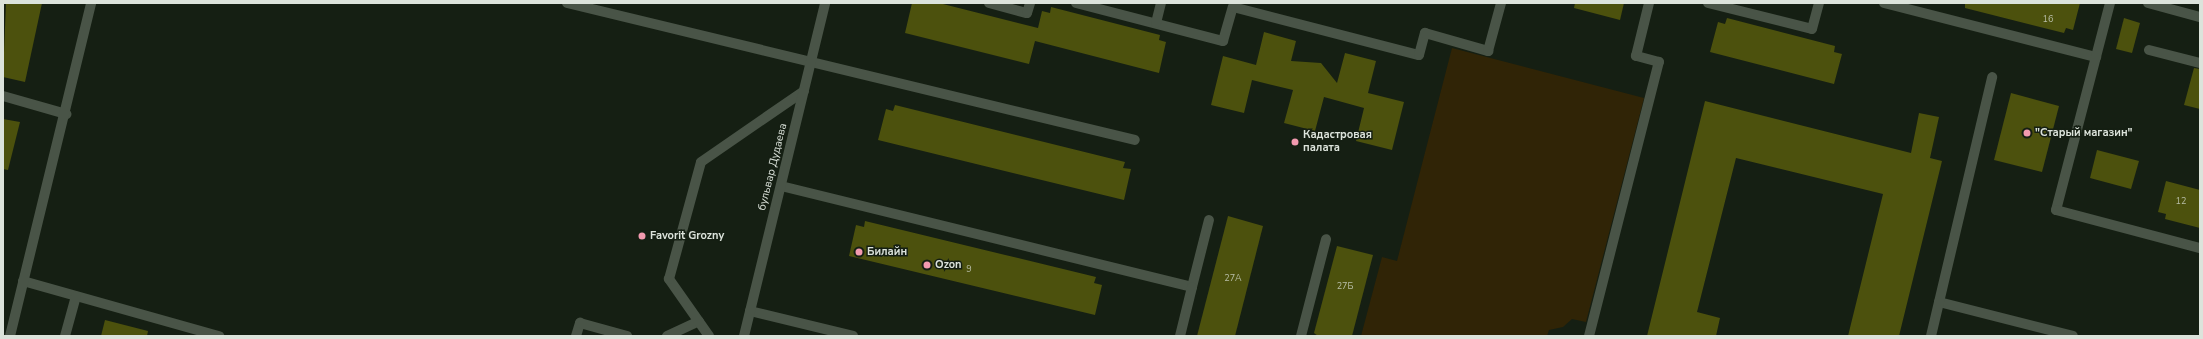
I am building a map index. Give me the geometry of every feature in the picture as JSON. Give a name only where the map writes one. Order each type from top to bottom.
[{"type":"main road","points":[[10,336],[66,114],[91,3]]},
{"type":"main road","points":[[567,3],[584,5],[1135,140]]},
{"type":"main road","name":"бульвар Дудаева","points":[[744,336],[825,3]]},
{"type":"main road","points":[[989,3],[1027,13],[1030,3]]},
{"type":"main road","points":[[1076,3],[1223,41],[1233,7],[1419,56],[1425,33],[1488,50],[1501,3]]},
{"type":"main road","points":[[1156,23],[1161,3]]},
{"type":"main road","points":[[1589,336],[1659,62],[1636,56],[1649,3]]},
{"type":"main road","points":[[1708,3],[1812,29],[1819,3]]},
{"type":"main road","points":[[1884,3],[2096,57]]},
{"type":"main road","points":[[2110,3],[2056,210],[2200,248]]},
{"type":"main road","points":[[2148,3],[2200,17]]},
{"type":"main road","points":[[2149,50],[2200,63]]},
{"type":"main road","points":[[1931,336],[1992,77]]},
{"type":"main road","points":[[709,336],[669,279],[701,162],[804,90]]},
{"type":"main road","points":[[3,96],[66,114]]},
{"type":"main road","points":[[781,186],[1192,287]]},
{"type":"main road","points":[[1180,336],[1209,220]]},
{"type":"main road","points":[[1301,336],[1326,239]]},
{"type":"main road","points":[[23,281],[219,336]]},
{"type":"main road","points":[[65,336],[76,296]]},
{"type":"main road","points":[[1939,302],[2073,336]]},
{"type":"main road","points":[[750,311],[853,336]]},
{"type":"main road","points":[[667,336],[699,321]]},
{"type":"main road","points":[[576,336],[580,323],[627,336]]},
{"type":"shaded area","points":[[1452,48],[1644,98],[1586,322],[1572,319],[1563,327],[1549,330],[1547,336],[1361,336],[1382,257],[1397,261]]},
{"type":"building","points":[[6,3],[42,3],[25,82],[3,77]]},
{"type":"building","points":[[912,3],[939,3],[1038,28],[1042,11],[1050,13],[1051,7],[1160,35],[1159,40],[1166,42],[1159,73],[1035,41],[1029,64],[905,33]]},
{"type":"building","points":[[1575,3],[1624,3],[1620,20],[1574,8]]},
{"type":"building","points":[[1965,3],[2080,3],[2073,30],[2066,28],[2064,33],[1965,8]]},
{"type":"building","points":[[1727,18],[1835,46],[1834,52],[1842,54],[1834,84],[1710,52],[1718,22],[1725,24]]},
{"type":"building","points":[[2124,18],[2140,23],[2132,53],[2116,49]]},
{"type":"building","points":[[1264,32],[1296,41],[1291,61],[1321,63],[1337,83],[1345,53],[1376,61],[1368,93],[1404,102],[1392,150],[1356,141],[1364,108],[1324,97],[1315,131],[1284,123],[1293,90],[1252,80],[1244,113],[1211,105],[1223,56],[1256,65]]},
{"type":"building","points":[[2194,68],[2200,69],[2200,109],[2184,105]]},
{"type":"building","name":"\"Старый магазин\"","points":[[2011,93],[2059,106],[2042,172],[1994,160]]},
{"type":"building","points":[[1705,101],[1911,153],[1919,113],[1939,117],[1930,158],[1942,161],[1899,336],[1848,336],[1883,194],[1736,158],[1697,312],[1720,318],[1716,336],[1647,336]]},
{"type":"building","points":[[895,105],[1125,162],[1123,168],[1131,169],[1124,200],[878,140],[886,109],[893,111]]},
{"type":"building","points":[[3,119],[20,122],[8,170],[3,169]]},
{"type":"building","points":[[2097,150],[2139,161],[2131,189],[2090,178]]},
{"type":"building","points":[[2166,181],[2200,190],[2200,228],[2165,219],[2166,214],[2158,212]]},
{"type":"building","points":[[1228,216],[1263,226],[1235,336],[1197,336]]},
{"type":"building","points":[[865,221],[1096,277],[1094,283],[1102,285],[1095,315],[849,256],[856,225],[864,227]]},
{"type":"building","points":[[1337,246],[1373,255],[1352,336],[1318,336],[1314,333]]},
{"type":"building","points":[[105,320],[148,331],[147,336],[101,336]]},
{"type":"place","name":"\"Старый магазин\"","points":[[2027,133]]},
{"type":"place","name":"Кадастровая палата","points":[[1295,142]]},
{"type":"place","name":"Favorit Grozny","points":[[642,236]]},
{"type":"place","name":"Билайн","points":[[859,252]]},
{"type":"place","name":"Ozon","points":[[927,265]]}]
